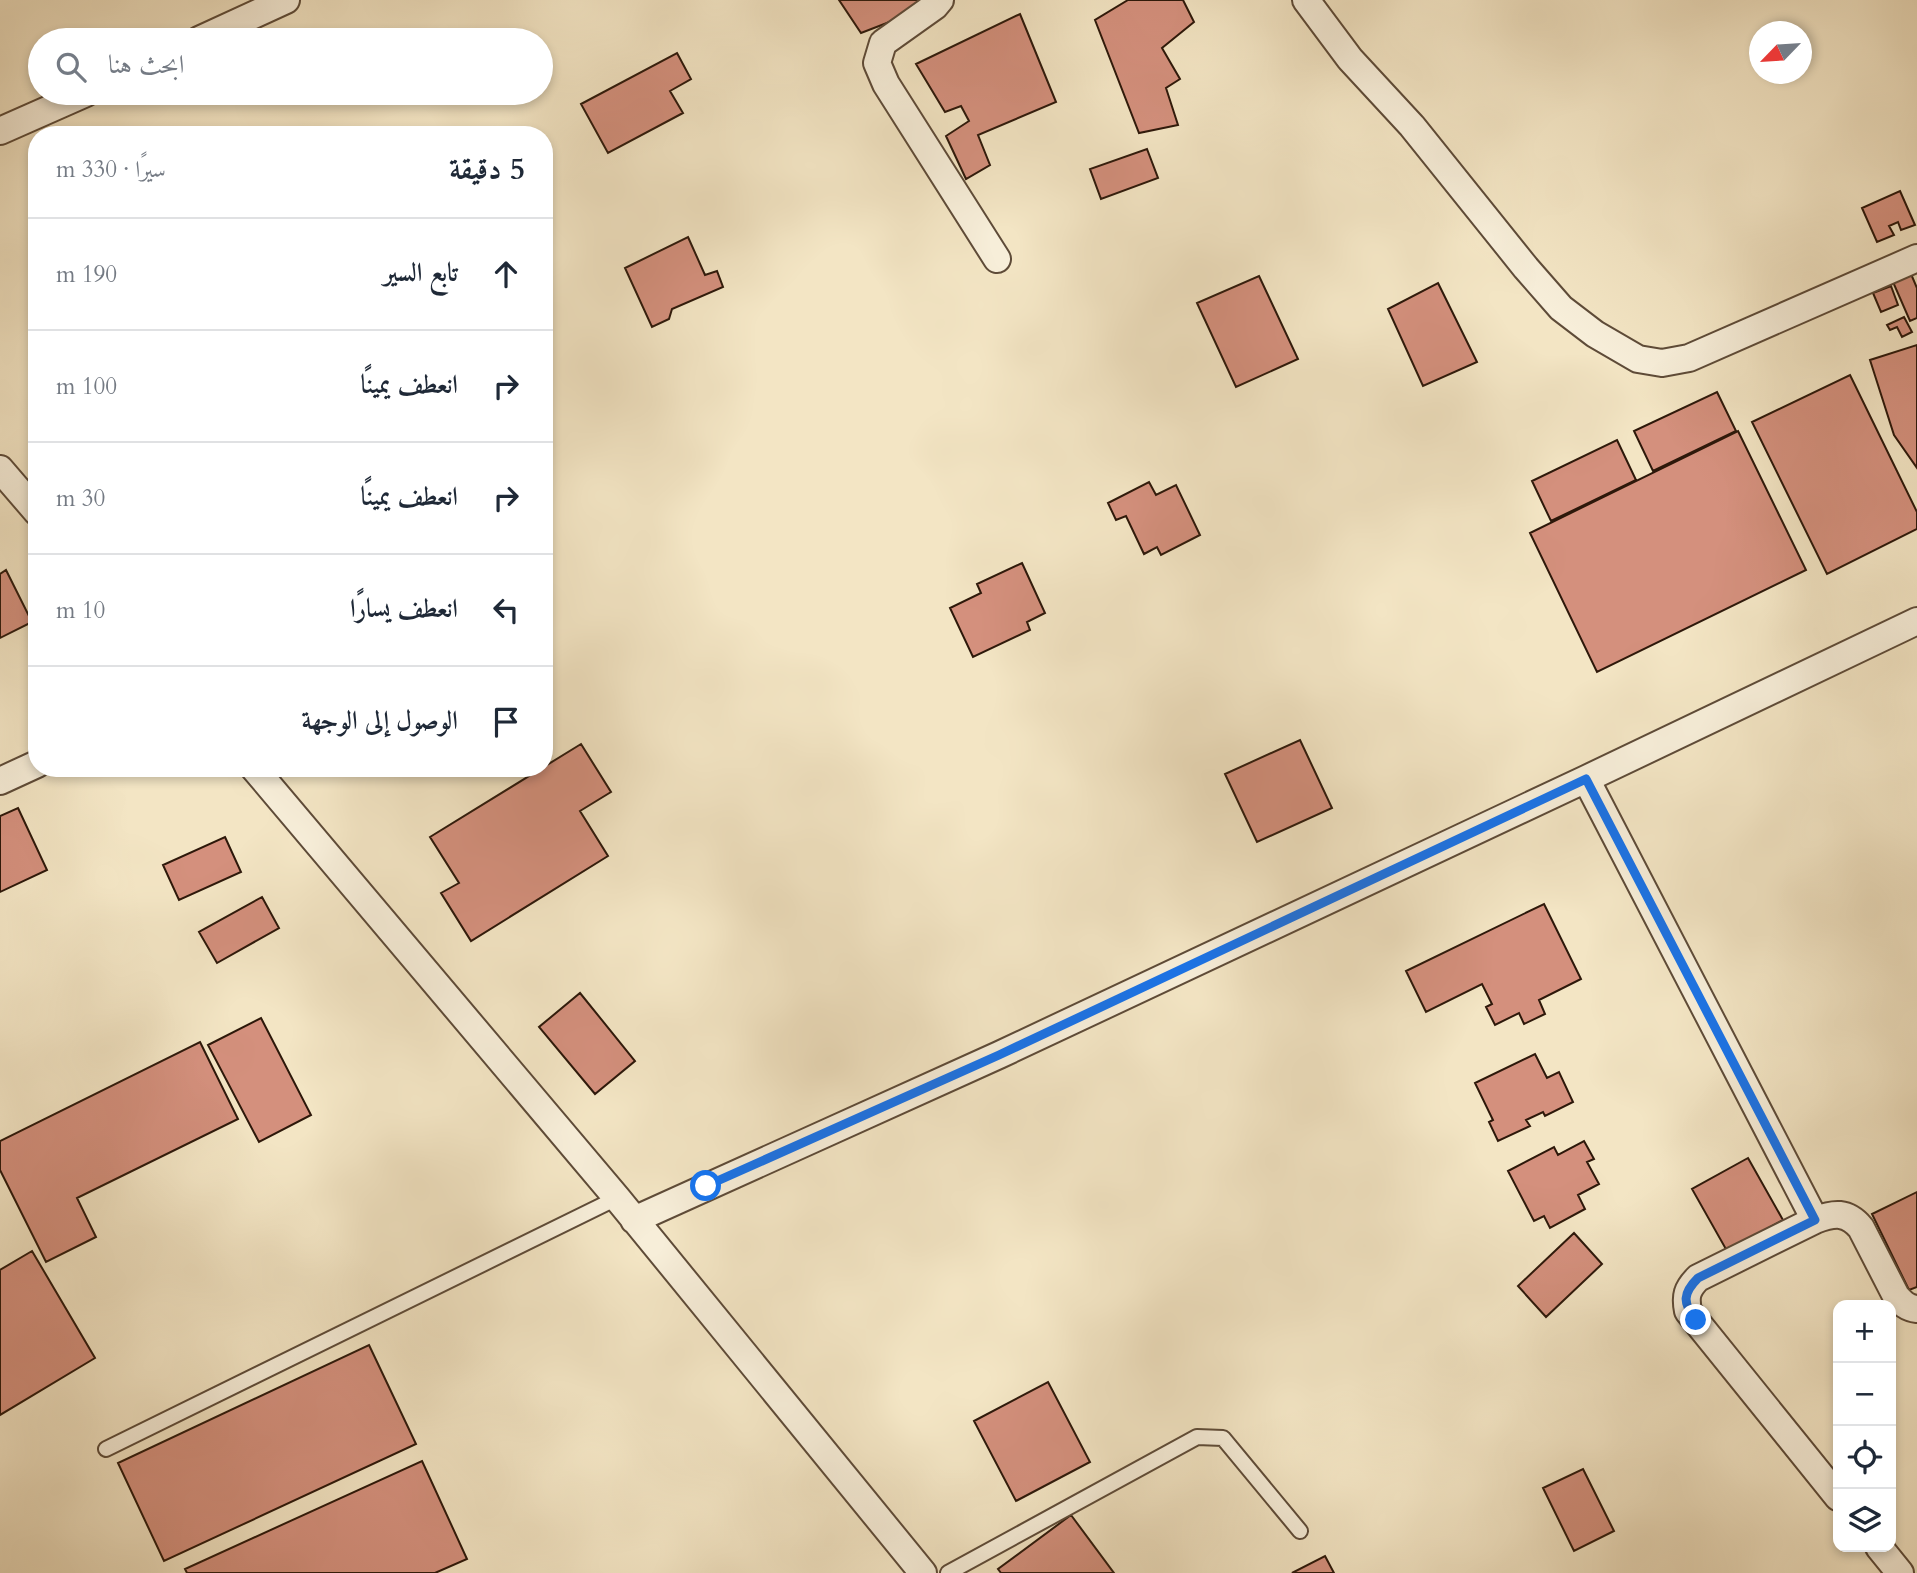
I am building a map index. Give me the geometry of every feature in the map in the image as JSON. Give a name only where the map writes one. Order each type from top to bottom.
[{"type":"street","points":[[225,28],[286,0]]},
{"type":"street","points":[[940,0],[883,43],[877,63],[886,84],[998,259]]},
{"type":"street","points":[[1306,0],[1350,59],[1412,126],[1561,308],[1595,334],[1638,359],[1662,363],[1689,358],[1917,258]]},
{"type":"street","points":[[0,131],[59,105]]},
{"type":"street","points":[[0,468],[28,501]]},
{"type":"street","points":[[634,1220],[999,1055],[1917,621]]},
{"type":"street","points":[[0,781],[28,768]]},
{"type":"street","points":[[262,777],[617,1198],[923,1573]]},
{"type":"street","points":[[1586,779],[1815,1220]]},
{"type":"street","points":[[1833,1491],[1688,1311],[1685,1298],[1689,1287],[1698,1278],[1815,1220],[1839,1214],[1856,1221],[1896,1296],[1910,1308],[1917,1309]]},
{"type":"street","points":[[1883,1552],[1900,1573]]},
{"type":"lane","points":[[106,1449],[617,1198]]},
{"type":"lane","points":[[948,1573],[1197,1437],[1223,1437],[1300,1531]]},
{"type":"building","points":[[839,0],[930,0],[905,16],[861,33]]},
{"type":"building","points":[[1128,0],[1183,0],[1194,22],[1162,48],[1180,79],[1166,88],[1178,125],[1139,133],[1095,20]]},
{"type":"building","points":[[1020,14],[1056,102],[978,135],[990,165],[966,179],[946,136],[969,121],[961,106],[945,112],[916,64]]},
{"type":"building","points":[[677,53],[691,79],[670,91],[683,113],[608,153],[581,104]]},
{"type":"building","points":[[1147,149],[1158,178],[1101,199],[1090,169]]},
{"type":"building","points":[[1900,191],[1915,225],[1901,230],[1898,222],[1889,226],[1894,235],[1877,242],[1862,208]]},
{"type":"building","points":[[688,237],[705,275],[717,271],[723,287],[672,309],[669,319],[652,327],[625,268]]},
{"type":"building","points":[[1911,274],[1917,288],[1917,318],[1910,321],[1893,282]]},
{"type":"building","points":[[1259,276],[1298,359],[1236,387],[1197,303]]},
{"type":"building","points":[[1438,283],[1477,362],[1423,386],[1388,309]]},
{"type":"building","points":[[1891,286],[1898,305],[1881,312],[1873,293]]},
{"type":"building","points":[[1904,317],[1912,332],[1902,337],[1897,327],[1890,330],[1887,325]]},
{"type":"building","points":[[1917,345],[1917,468],[1894,435],[1870,360]]},
{"type":"building","points":[[1850,375],[1917,512],[1917,529],[1827,574],[1752,422]]},
{"type":"building","points":[[1717,392],[1736,431],[1653,471],[1634,431]]},
{"type":"building","points":[[1738,431],[1806,570],[1597,672],[1530,533]]},
{"type":"building","points":[[1617,440],[1636,480],[1551,521],[1532,481]]},
{"type":"building","points":[[1149,482],[1156,495],[1176,485],[1200,535],[1161,555],[1157,547],[1144,554],[1126,516],[1116,520],[1108,503]]},
{"type":"building","points":[[1022,563],[1045,613],[1027,622],[1030,630],[973,657],[950,608],[981,593],[977,584]]},
{"type":"building","points":[[6,570],[28,614],[28,624],[0,638],[0,574]]},
{"type":"building","points":[[1300,740],[1332,808],[1257,842],[1225,774]]},
{"type":"building","points":[[581,744],[611,792],[580,811],[608,856],[471,941],[441,893],[459,883],[430,837],[527,777],[553,777],[553,761]]},
{"type":"building","points":[[18,808],[47,870],[0,892],[0,816]]},
{"type":"building","points":[[225,837],[241,872],[179,900],[163,865]]},
{"type":"building","points":[[262,897],[279,928],[217,963],[199,932]]},
{"type":"building","points":[[1544,904],[1581,979],[1539,1000],[1545,1014],[1524,1024],[1519,1013],[1495,1025],[1486,1007],[1492,1004],[1482,984],[1426,1012],[1406,971]]},
{"type":"building","points":[[580,993],[635,1061],[595,1094],[539,1027]]},
{"type":"building","points":[[261,1018],[311,1115],[259,1142],[208,1045]]},
{"type":"building","points":[[200,1042],[238,1119],[77,1198],[96,1237],[46,1262],[0,1170],[0,1141]]},
{"type":"building","points":[[1535,1054],[1547,1078],[1559,1072],[1573,1102],[1545,1116],[1543,1112],[1526,1120],[1530,1126],[1498,1141],[1489,1122],[1493,1120],[1475,1083]]},
{"type":"building","points":[[1584,1141],[1594,1159],[1587,1162],[1599,1184],[1578,1195],[1585,1209],[1550,1228],[1544,1216],[1534,1221],[1508,1171],[1554,1147],[1558,1155]]},
{"type":"building","points":[[1748,1158],[1783,1220],[1727,1251],[1692,1189]]},
{"type":"building","points":[[1917,1192],[1917,1287],[1909,1290],[1872,1214]]},
{"type":"building","points":[[1574,1233],[1602,1264],[1546,1317],[1518,1286]]},
{"type":"building","points":[[32,1251],[95,1358],[0,1415],[0,1270]]},
{"type":"building","points":[[369,1345],[416,1444],[164,1561],[118,1463]]},
{"type":"building","points":[[1048,1382],[1090,1462],[1016,1501],[974,1421]]},
{"type":"building","points":[[422,1461],[467,1559],[435,1573],[187,1573],[185,1569]]},
{"type":"building","points":[[1583,1469],[1614,1531],[1574,1551],[1543,1488]]},
{"type":"building","points":[[1071,1515],[1114,1573],[1001,1573],[998,1569]]},
{"type":"building","points":[[1325,1556],[1334,1573],[1292,1573]]},
{"type":"route","points":[[706,1186],[999,1055],[1586,779],[1815,1220],[1698,1278],[1689,1287],[1685,1298],[1688,1311],[1696,1320]]}]
